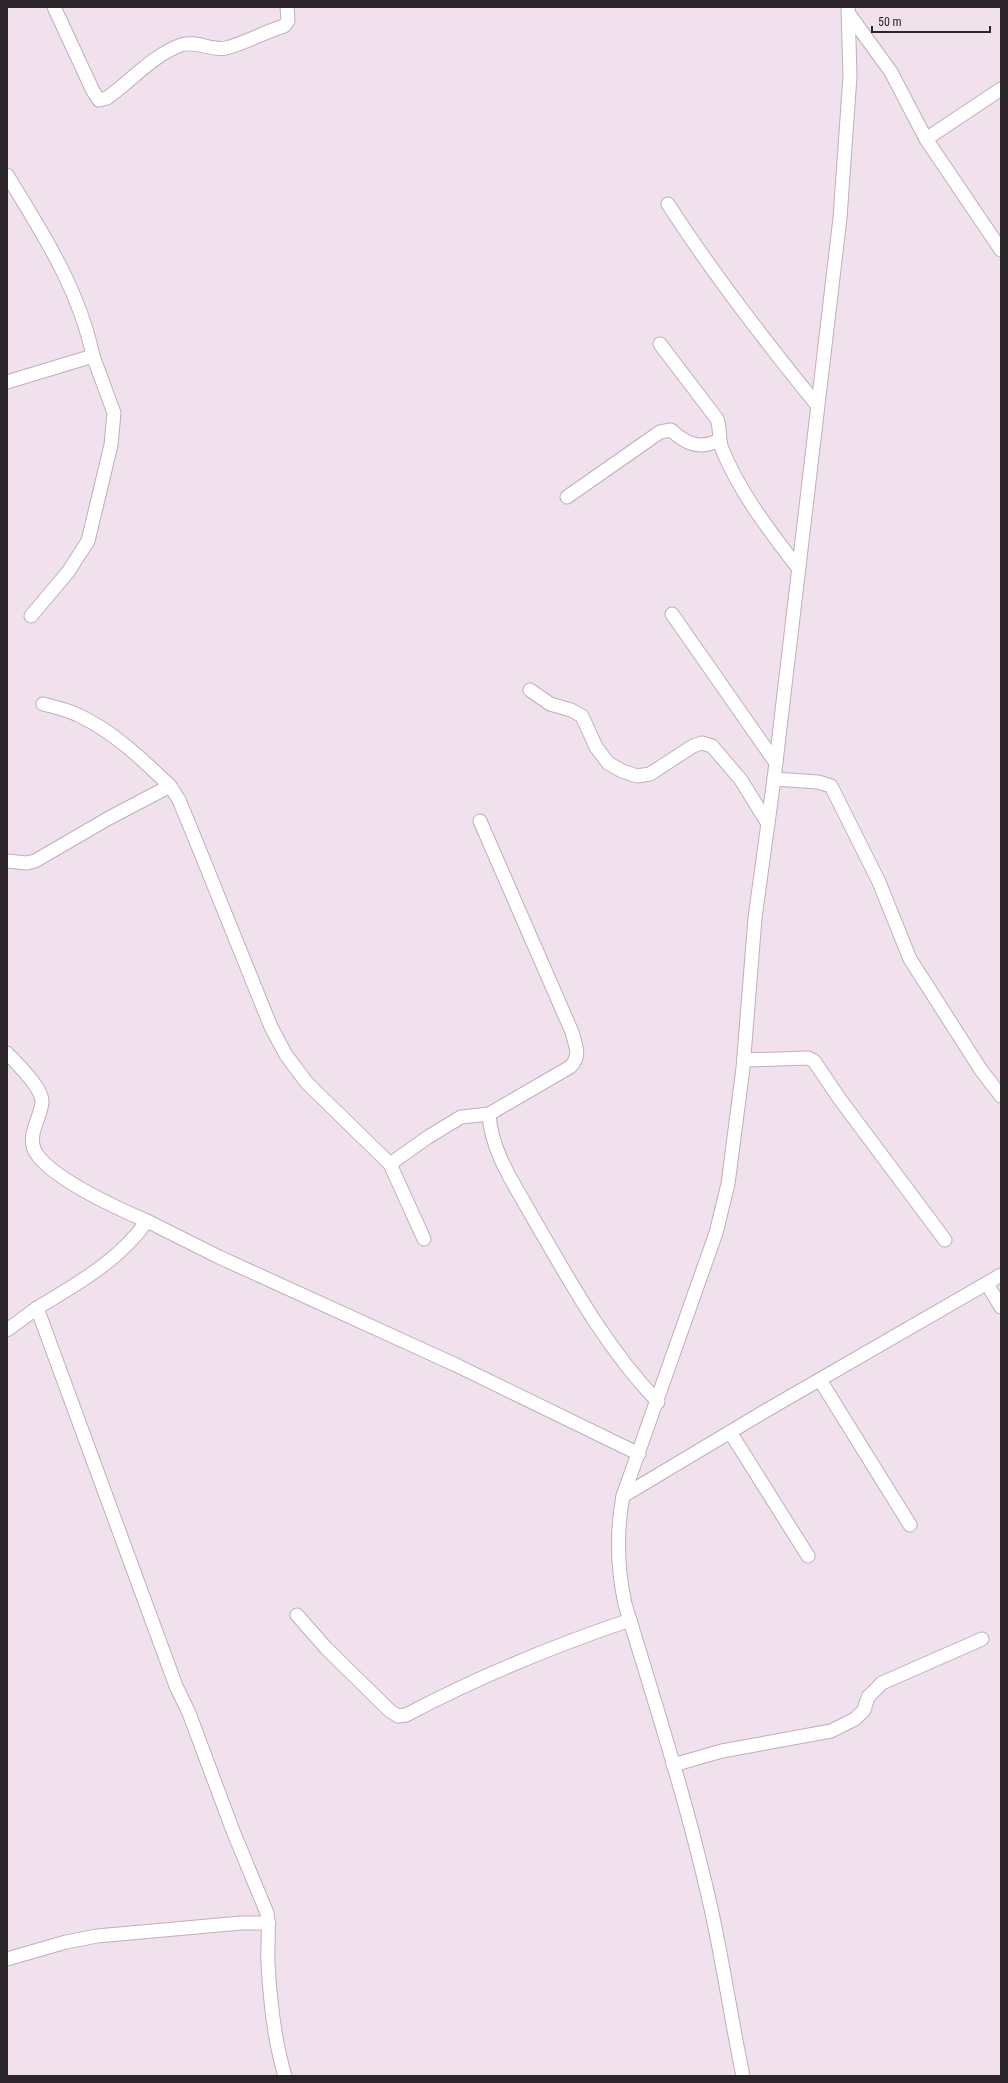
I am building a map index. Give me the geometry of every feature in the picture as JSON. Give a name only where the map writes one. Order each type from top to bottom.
[{"type":"street","points":[[54,7],[93,91],[99,100],[107,98],[150,64],[181,45],[197,44],[210,48],[227,47],[284,26],[288,21],[287,7]]},
{"type":"street","points":[[849,10],[891,72],[926,139],[1001,250]]},
{"type":"street","points":[[743,2076],[710,1905],[688,1815],[630,1620],[620,1580],[618,1557],[619,1518],[624,1496],[658,1402],[722,1212],[732,1162],[744,1060],[755,918],[776,763],[840,218],[850,76],[849,10]]},
{"type":"street","points":[[926,139],[1001,89]]},
{"type":"street","points":[[7,175],[57,260],[74,293],[84,319],[93,356],[114,413],[110,445],[88,541],[68,572],[31,616]]},
{"type":"street","points":[[668,204],[692,242],[817,405]]},
{"type":"street","points":[[660,344],[717,420],[720,426],[719,440],[741,488],[764,524],[798,568]]},
{"type":"street","points":[[7,382],[93,356]]},
{"type":"street","points":[[567,497],[660,432],[671,430],[681,439],[692,445],[710,445],[719,440]]},
{"type":"street","points":[[672,614],[776,763]]},
{"type":"street","points":[[530,690],[550,704],[572,710],[582,716],[596,747],[608,763],[627,773],[637,776],[650,774],[693,746],[702,743],[712,746],[741,780],[768,822]]},
{"type":"street","points":[[43,704],[78,714],[99,727],[148,766],[170,786],[178,800],[200,851],[271,1027],[286,1055],[307,1083],[390,1164],[424,1239]]},
{"type":"street","points":[[774,779],[818,782],[831,786],[879,882],[910,959],[981,1070],[1001,1096]]},
{"type":"street","points":[[7,861],[27,863],[35,861],[109,818],[170,786]]},
{"type":"street","points":[[390,1164],[460,1117],[489,1114],[570,1067],[576,1062],[578,1055],[572,1032],[480,821]]},
{"type":"street","points":[[7,1053],[38,1089],[42,1101],[32,1141],[35,1150],[40,1158],[63,1177],[86,1192],[220,1257],[463,1368],[639,1454]]},
{"type":"street","points":[[744,1060],[808,1058],[814,1061],[839,1098],[945,1240]]},
{"type":"street","points":[[489,1114],[489,1128],[502,1162],[548,1245],[590,1313],[629,1370],[658,1402]]},
{"type":"street","points":[[7,1330],[37,1308],[90,1275],[126,1247],[147,1221]]},
{"type":"street","points":[[624,1496],[730,1432],[1001,1276]]},
{"type":"street","points":[[987,1284],[1001,1307]]},
{"type":"street","points":[[37,1308],[176,1686],[189,1713],[269,1923],[268,1962],[273,2015],[280,2060],[285,2076]]},
{"type":"street","points":[[820,1380],[910,1525]]},
{"type":"street","points":[[730,1432],[808,1556]]},
{"type":"street","points":[[296,1615],[331,1653],[390,1711],[398,1716],[406,1715],[533,1655],[630,1620]]},
{"type":"street","points":[[673,1765],[722,1751],[831,1731],[845,1726],[864,1710],[868,1697],[882,1683],[982,1639]]},
{"type":"street","points":[[7,1959],[71,1941],[97,1936],[240,1922],[269,1923]]}]
